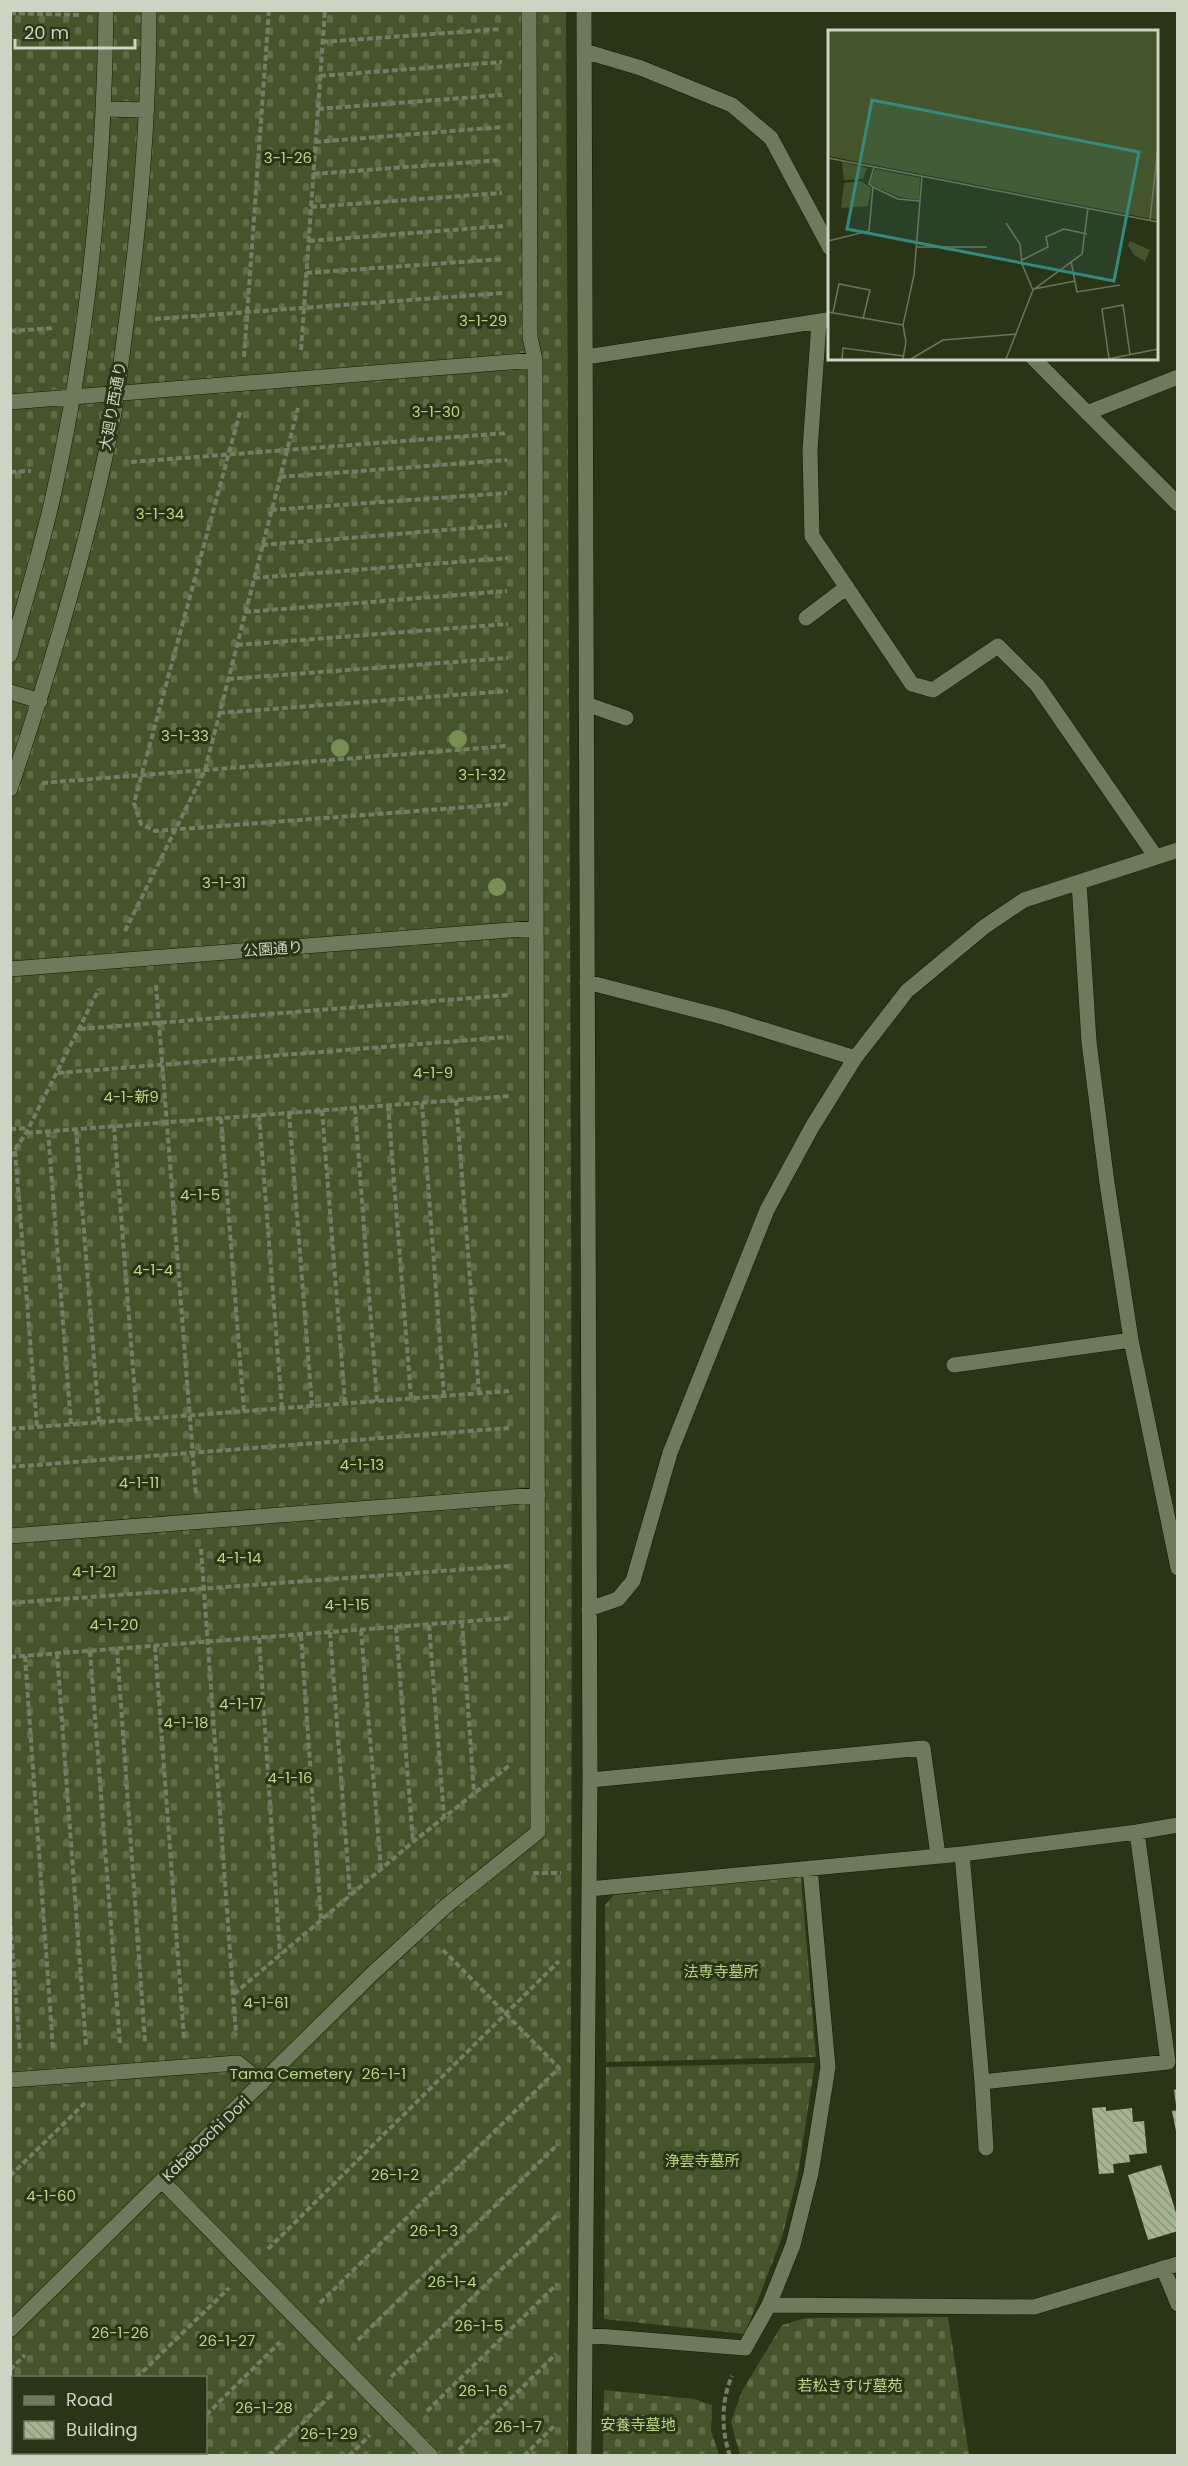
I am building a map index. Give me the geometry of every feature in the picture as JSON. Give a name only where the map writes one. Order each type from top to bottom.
[{"type":"street","points":[[10,655],[54,493],[72,398],[91,275],[105,109],[106,10]]},
{"type":"street","name":"大廻り西通り","points":[[10,789],[40,701],[75,581],[109,439],[135,257],[147,110],[149,10]]},
{"type":"street","points":[[10,1536],[538,1495],[535,360],[530,345],[529,10]]},
{"type":"street","points":[[584,10],[590,1780],[584,2456]]},
{"type":"street","points":[[584,51],[641,68],[732,105],[771,138],[828,244]]},
{"type":"street","points":[[105,109],[147,110]]},
{"type":"street","points":[[586,357],[824,321],[810,450],[812,536],[912,684],[933,690],[998,646],[1037,685],[1156,857]]},
{"type":"street","points":[[10,402],[535,360]]},
{"type":"street","points":[[1035,360],[1178,504]]},
{"type":"street","points":[[1087,413],[1178,377]]},
{"type":"street","points":[[806,618],[847,587]]},
{"type":"street","points":[[10,692],[40,701]]},
{"type":"street","points":[[586,704],[626,718]]},
{"type":"street","points":[[589,1609],[618,1599],[633,1581],[670,1453],[767,1210],[812,1127],[855,1058],[907,991],[984,927],[1024,900],[1178,850]]},
{"type":"street","points":[[1079,882],[1089,1042],[1107,1183],[1131,1340],[1178,1568]]},
{"type":"street","name":"公園通り","points":[[10,969],[536,928]]},
{"type":"street","points":[[587,982],[723,1017],[855,1058]]},
{"type":"street","points":[[954,1365],[1131,1340]]},
{"type":"street","name":"Kabebochi Dori","points":[[10,2330],[373,1973],[430,1921],[538,1832],[538,1495]]},
{"type":"street","points":[[590,1780],[923,1748],[938,1855]]},
{"type":"street","points":[[589,1889],[962,1854],[1178,1825]]},
{"type":"street","points":[[982,2082],[1168,2062],[1137,1832]]},
{"type":"street","points":[[962,1854],[986,2148]]},
{"type":"street","points":[[585,2335],[745,2348],[769,2305],[793,2246],[812,2173],[828,2067],[810,1868]]},
{"type":"street","points":[[16,2080],[238,2063],[262,2083]]},
{"type":"street","points":[[162,2181],[431,2456]]},
{"type":"street","points":[[769,2305],[1034,2307],[1170,2266],[1178,2304]]},
{"type":"path","points":[[269,10],[239,418],[134,803],[141,824],[155,831],[174,830],[536,802]]},
{"type":"path","points":[[301,356],[325,10]]},
{"type":"path","points":[[10,13],[89,15]]},
{"type":"path","points":[[322,42],[530,27]]},
{"type":"path","points":[[320,76],[529,60]]},
{"type":"path","points":[[318,109],[530,93]]},
{"type":"path","points":[[315,142],[530,125]]},
{"type":"path","points":[[314,174],[529,158]]},
{"type":"path","points":[[311,207],[530,191]]},
{"type":"path","points":[[309,241],[529,224]]},
{"type":"path","points":[[306,273],[530,256]]},
{"type":"path","points":[[145,320],[530,291]]},
{"type":"path","points":[[10,332],[65,327]]},
{"type":"path","points":[[10,1157],[57,1073],[205,770],[300,402]]},
{"type":"path","points":[[122,463],[511,433]]},
{"type":"path","points":[[280,477],[512,460]]},
{"type":"path","points":[[10,472],[38,470]]},
{"type":"path","points":[[271,510],[512,492]]},
{"type":"path","points":[[262,544],[511,525]]},
{"type":"path","points":[[254,578],[512,558]]},
{"type":"path","points":[[245,612],[512,591]]},
{"type":"path","points":[[237,645],[512,624]]},
{"type":"path","points":[[228,679],[512,658]]},
{"type":"path","points":[[219,714],[513,691]]},
{"type":"path","points":[[41,783],[512,745]]},
{"type":"path","points":[[156,981],[197,1501]]},
{"type":"path","points":[[79,1029],[514,994]]},
{"type":"path","points":[[57,1073],[514,1036]]},
{"type":"path","points":[[10,1129],[48,1131],[514,1096]]},
{"type":"path","points":[[456,1100],[479,1393]]},
{"type":"path","points":[[422,1103],[444,1396]]},
{"type":"path","points":[[388,1105],[411,1398]]},
{"type":"path","points":[[355,1108],[377,1401]]},
{"type":"path","points":[[322,1110],[345,1403]]},
{"type":"path","points":[[289,1113],[312,1406]]},
{"type":"path","points":[[259,1115],[282,1408]]},
{"type":"path","points":[[221,1118],[244,1411]]},
{"type":"path","points":[[114,1126],[137,1419]]},
{"type":"path","points":[[76,1129],[99,1422]]},
{"type":"path","points":[[48,1131],[71,1424]]},
{"type":"path","points":[[15,1151],[37,1427]]},
{"type":"path","points":[[10,1429],[515,1391]]},
{"type":"path","points":[[10,1467],[515,1428]]},
{"type":"path","points":[[201,1542],[238,2063]]},
{"type":"path","points":[[10,1603],[519,1566]]},
{"type":"path","points":[[10,1657],[519,1618]]},
{"type":"path","points":[[462,1622],[474,1794]]},
{"type":"path","points":[[429,1625],[444,1818]]},
{"type":"path","points":[[396,1627],[413,1842]]},
{"type":"path","points":[[361,1630],[381,1869]]},
{"type":"path","points":[[330,1632],[350,1895]]},
{"type":"path","points":[[301,1635],[321,1920]]},
{"type":"path","points":[[259,1638],[280,1955]]},
{"type":"path","points":[[155,1646],[186,2067]]},
{"type":"path","points":[[117,1648],[147,2070]]},
{"type":"path","points":[[10,2176],[119,2072],[90,1651]]},
{"type":"path","points":[[57,1653],[88,2074]]},
{"type":"path","points":[[26,1656],[55,2077]]},
{"type":"path","points":[[233,1994],[413,1842],[519,1758]]},
{"type":"path","points":[[524,1880],[533,1872],[589,1873]]},
{"type":"path","points":[[10,1917],[16,2080]]},
{"type":"path","points":[[433,1956],[449,1942]]},
{"type":"path","points":[[207,2414],[559,2068],[442,1949]]},
{"type":"path","points":[[138,2376],[560,1961]]},
{"type":"path","points":[[338,2360],[558,2143]]},
{"type":"path","points":[[372,2395],[558,2215]]},
{"type":"path","points":[[407,2431],[557,2283]]},
{"type":"path","points":[[730,2456],[724,2438],[725,2392],[745,2348]]},
{"type":"path","points":[[10,2370],[28,2353]]},
{"type":"path","points":[[453,2456],[556,2353]]},
{"type":"path","points":[[269,2456],[352,2375]]},
{"type":"path","points":[[524,2456],[556,2424]]},
{"type":"green space","name":"Tama Cemetery","points":[[11,11],[566,11],[572,1539],[568,2455],[11,2455]]},
{"type":"green space","name":"法専寺墓所","points":[[801,1876],[816,2057],[606,2062],[605,1905],[614,1895]]},
{"type":"green space","name":"浄雲寺墓所","points":[[815,2063],[798,2174],[782,2237],[745,2334],[604,2319],[606,2067]]},
{"type":"green space","name":"若松きすげ墓苑","points":[[948,2317],[969,2455],[740,2455],[731,2422],[742,2391],[782,2325],[806,2318]]},
{"type":"green space","name":"安養寺墓地","points":[[604,2390],[694,2399],[712,2405],[711,2430],[719,2455],[603,2455]]},
{"type":"building","points":[[1178,2089],[1178,2104],[1176,2105],[1174,2090]]},
{"type":"building","points":[[1106,2107],[1106,2111],[1132,2108],[1133,2122],[1144,2121],[1147,2153],[1129,2155],[1130,2162],[1113,2164],[1114,2173],[1099,2174],[1092,2108]]},
{"type":"building","points":[[1178,2110],[1178,2131],[1176,2131],[1172,2111]]},
{"type":"building","points":[[1161,2165],[1178,2219],[1178,2231],[1148,2240],[1128,2175]]},
{"type":"park label","name":"3-1-26","points":[[288,158]]},
{"type":"park label","name":"3-1-29","points":[[483,321]]},
{"type":"park label","name":"3-1-30","points":[[436,412]]},
{"type":"park label","name":"3-1-34","points":[[160,514]]},
{"type":"park label","name":"3-1-33","points":[[185,736]]},
{"type":"park label","name":"3-1-32","points":[[482,775]]},
{"type":"park label","name":"3-1-31","points":[[224,883]]},
{"type":"park label","name":"4-1-9","points":[[433,1073]]},
{"type":"park label","name":"4-1-新9","points":[[131,1097]]},
{"type":"park label","name":"4-1-5","points":[[200,1195]]},
{"type":"park label","name":"4-1-4","points":[[153,1270]]},
{"type":"park label","name":"4-1-13","points":[[362,1465]]},
{"type":"park label","name":"4-1-11","points":[[139,1483]]},
{"type":"park label","name":"4-1-14","points":[[239,1558]]},
{"type":"park label","name":"4-1-21","points":[[94,1572]]},
{"type":"park label","name":"4-1-15","points":[[347,1605]]},
{"type":"park label","name":"4-1-20","points":[[114,1625]]},
{"type":"park label","name":"4-1-17","points":[[241,1704]]},
{"type":"park label","name":"4-1-18","points":[[186,1723]]},
{"type":"park label","name":"4-1-16","points":[[290,1778]]},
{"type":"park label","name":"4-1-61","points":[[266,2003]]},
{"type":"park label","name":"26-1-1","points":[[384,2074]]},
{"type":"park label","name":"26-1-2","points":[[395,2175]]},
{"type":"park label","name":"4-1-60","points":[[51,2196]]},
{"type":"park label","name":"26-1-3","points":[[434,2231]]},
{"type":"park label","name":"26-1-4","points":[[452,2282]]},
{"type":"park label","name":"26-1-5","points":[[479,2326]]},
{"type":"park label","name":"26-1-26","points":[[120,2333]]},
{"type":"park label","name":"26-1-27","points":[[227,2341]]},
{"type":"park label","name":"26-1-6","points":[[483,2391]]},
{"type":"park label","name":"26-1-28","points":[[264,2408]]},
{"type":"park label","name":"26-1-7","points":[[518,2427]]},
{"type":"park label","name":"26-1-29","points":[[329,2434]]}]
